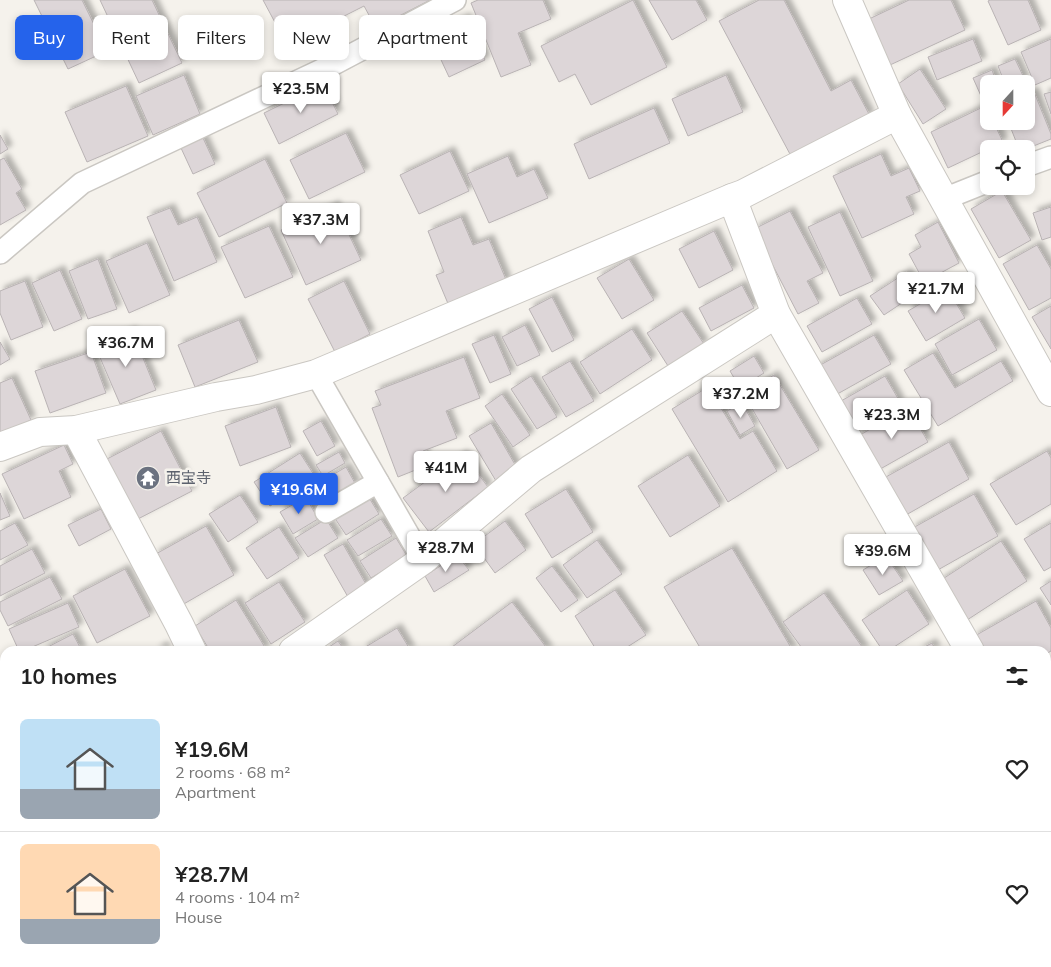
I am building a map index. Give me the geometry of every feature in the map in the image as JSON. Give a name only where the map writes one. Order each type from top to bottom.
[{"type":"street","points":[[847,0],[897,114],[1048,378]]},
{"type":"street","points":[[0,447],[40,432],[76,430],[216,397],[256,390],[316,374],[743,194],[897,114]]},
{"type":"street","points":[[732,198],[776,314],[967,646]]},
{"type":"street","points":[[301,646],[423,560],[531,469],[776,314]]},
{"type":"street","points":[[76,430],[190,646]]},
{"type":"lane","points":[[0,253],[82,183],[334,64],[455,0]]},
{"type":"lane","points":[[1035,163],[1051,157]]},
{"type":"lane","points":[[944,198],[980,184]]},
{"type":"lane","points":[[316,374],[423,560]]},
{"type":"lane","points":[[326,512],[378,482]]},
{"type":"building","points":[[34,0],[82,0],[93,22],[93,57],[68,69],[64,60],[83,60],[83,15],[41,15]]},
{"type":"building","points":[[100,0],[152,0],[159,15],[107,15]]},
{"type":"building","points":[[263,0],[430,0],[401,15],[369,15],[364,6],[346,15],[274,15],[274,21]]},
{"type":"building","points":[[478,0],[543,0],[551,19],[518,33],[531,65],[501,77],[486,40],[486,15],[476,15],[471,3]]},
{"type":"building","points":[[633,0],[667,67],[591,105],[575,74],[559,82],[541,46]]},
{"type":"building","points":[[649,0],[696,0],[707,20],[672,40]]},
{"type":"building","points":[[759,0],[784,0],[831,91],[851,80],[870,116],[791,156],[719,21]]},
{"type":"building","points":[[909,0],[951,0],[965,30],[890,65],[869,19]]},
{"type":"building","points":[[1028,0],[1041,30],[1008,45],[988,1]]},
{"type":"building","points":[[168,34],[178,55],[178,60],[181,60],[182,63],[139,83],[128,60],[168,60]]},
{"type":"building","points":[[973,39],[982,61],[937,80],[928,57]]},
{"type":"building","points":[[1051,39],[1051,78],[1035,85],[1035,75],[1031,75],[1021,52]]},
{"type":"building","points":[[1015,59],[1023,75],[1002,75],[998,66]]},
{"type":"building","points":[[441,60],[485,60],[449,77]]},
{"type":"building","points":[[920,69],[946,109],[923,124],[898,84]]},
{"type":"building","points":[[992,70],[994,75],[980,75]]},
{"type":"building","points":[[184,75],[200,114],[153,135],[136,96]]},
{"type":"building","points":[[726,75],[743,112],[688,136],[672,99]]},
{"type":"building","points":[[980,75],[980,94],[973,78]]},
{"type":"building","points":[[323,84],[338,114],[279,144],[264,113]]},
{"type":"building","points":[[126,86],[148,136],[87,162],[65,112]]},
{"type":"building","points":[[1051,92],[1051,114],[1044,94]]},
{"type":"building","points":[[1035,94],[1051,134],[1051,139],[1035,145],[1035,140],[1015,140],[1012,130],[1035,130]]},
{"type":"building","points":[[654,108],[670,143],[589,179],[574,144]]},
{"type":"building","points":[[980,108],[980,130],[997,130],[1002,140],[980,140],[980,153],[948,168],[931,132]]},
{"type":"building","points":[[346,133],[365,172],[309,199],[290,160]]},
{"type":"building","points":[[0,135],[8,149],[0,154]]},
{"type":"building","points":[[203,138],[215,164],[193,174],[181,148]]},
{"type":"building","points":[[450,151],[469,191],[419,214],[400,175]]},
{"type":"building","points":[[881,154],[891,176],[909,168],[920,191],[906,197],[914,214],[862,238],[833,176]]},
{"type":"building","points":[[508,156],[517,177],[534,169],[548,198],[489,223],[467,174]]},
{"type":"building","points":[[4,158],[22,189],[16,193],[26,210],[0,225],[0,160]]},
{"type":"building","points":[[265,159],[287,203],[219,237],[197,193]]},
{"type":"building","points":[[995,195],[1004,195],[1031,240],[999,258],[971,209]]},
{"type":"building","points":[[335,205],[361,260],[306,285],[281,230]]},
{"type":"building","points":[[1051,207],[1051,237],[1042,240],[1033,213]]},
{"type":"building","points":[[170,208],[178,225],[197,217],[217,262],[174,281],[147,217]]},
{"type":"building","points":[[790,211],[823,273],[807,281],[819,303],[798,314],[754,229]]},
{"type":"building","points":[[840,212],[873,281],[840,296],[808,227]]},
{"type":"building","points":[[461,217],[473,245],[489,239],[507,282],[449,306],[436,275],[444,272],[428,231]]},
{"type":"building","points":[[938,222],[959,263],[924,282],[909,254],[921,247],[915,235]]},
{"type":"building","points":[[269,226],[293,277],[245,298],[221,247]]},
{"type":"building","points":[[714,231],[733,270],[699,288],[679,249]]},
{"type":"building","points":[[147,243],[170,295],[129,313],[106,261]]},
{"type":"building","points":[[1037,245],[1051,269],[1051,298],[1029,310],[1003,264]]},
{"type":"building","points":[[98,259],[117,309],[88,319],[69,271]]},
{"type":"building","points":[[629,259],[654,300],[622,319],[597,278]]},
{"type":"building","points":[[60,270],[82,319],[54,331],[32,283]]},
{"type":"building","points":[[907,272],[920,291],[884,315],[870,296]]},
{"type":"building","points":[[25,281],[43,327],[11,340],[0,313],[0,291]]},
{"type":"building","points":[[344,281],[370,334],[335,352],[308,299]]},
{"type":"building","points":[[742,285],[754,308],[711,331],[699,308]]},
{"type":"building","points":[[947,288],[965,318],[926,341],[908,311]]},
{"type":"building","points":[[552,297],[574,340],[552,352],[529,309]]},
{"type":"building","points":[[857,298],[872,324],[822,352],[807,326]]},
{"type":"building","points":[[1051,306],[1051,349],[1032,317]]},
{"type":"building","points":[[682,311],[704,344],[668,366],[647,333]]},
{"type":"building","points":[[979,319],[997,350],[952,375],[935,344]]},
{"type":"building","points":[[239,320],[258,362],[195,387],[178,345]]},
{"type":"building","points":[[525,325],[540,355],[517,366],[502,337]]},
{"type":"building","points":[[632,329],[652,360],[600,394],[580,362]]},
{"type":"building","points":[[132,331],[156,390],[120,404],[95,346]]},
{"type":"building","points":[[494,335],[511,374],[490,383],[472,344]]},
{"type":"building","points":[[874,335],[891,364],[832,397],[815,368]]},
{"type":"building","points":[[0,342],[10,359],[0,365]]},
{"type":"building","points":[[91,352],[106,393],[50,413],[35,371]]},
{"type":"building","points":[[933,353],[955,388],[1001,361],[1013,381],[938,426],[904,370]]},
{"type":"building","points":[[754,356],[764,373],[740,388],[730,371]]},
{"type":"building","points":[[464,357],[480,398],[446,411],[457,438],[423,451],[428,465],[398,477],[372,408],[381,405],[375,391]]},
{"type":"building","points":[[570,361],[594,401],[566,417],[542,377]]},
{"type":"building","points":[[774,375],[819,450],[787,469],[743,393]]},
{"type":"building","points":[[531,376],[557,417],[537,429],[511,389]]},
{"type":"building","points":[[885,376],[900,402],[856,428],[841,401]]},
{"type":"building","points":[[12,378],[31,420],[0,434],[0,383]]},
{"type":"building","points":[[708,387],[740,439],[753,431],[777,471],[728,502],[672,409]]},
{"type":"building","points":[[502,394],[530,435],[513,447],[485,406]]},
{"type":"building","points":[[742,403],[755,426],[740,435],[727,411]]},
{"type":"building","points":[[276,407],[291,447],[240,466],[225,426]]},
{"type":"building","points":[[908,407],[928,442],[875,472],[855,438]]},
{"type":"building","points":[[321,421],[335,446],[317,456],[303,431]]},
{"type":"building","points":[[491,423],[517,468],[496,481],[469,436]]},
{"type":"building","points":[[161,431],[192,491],[136,520],[105,460]]},
{"type":"building","points":[[949,442],[969,479],[906,515],[884,478]]},
{"type":"building","points":[[64,445],[73,464],[59,471],[71,497],[24,519],[2,474]]},
{"type":"building","points":[[1047,451],[1051,458],[1051,504],[1016,525],[990,484]]},
{"type":"building","points":[[339,452],[345,463],[323,476],[316,465]]},
{"type":"building","points":[[300,453],[316,478],[270,506],[254,482]]},
{"type":"building","points":[[463,454],[488,487],[429,532],[403,498]]},
{"type":"building","points":[[688,455],[720,506],[670,537],[638,486]]},
{"type":"building","points":[[346,467],[356,485],[318,507],[307,490]]},
{"type":"building","points":[[566,489],[593,532],[552,558],[525,514]]},
{"type":"building","points":[[0,493],[10,516],[0,520]]},
{"type":"building","points":[[974,494],[998,536],[936,571],[911,529]]},
{"type":"building","points":[[240,495],[258,522],[228,542],[209,514]]},
{"type":"building","points":[[368,496],[379,514],[346,535],[334,517]]},
{"type":"building","points":[[306,497],[318,519],[293,534],[280,512]]},
{"type":"building","points":[[101,509],[111,529],[79,546],[68,525]]},
{"type":"building","points":[[326,519],[338,538],[308,557],[295,538]]},
{"type":"building","points":[[381,519],[392,536],[358,556],[347,540]]},
{"type":"building","points":[[505,521],[526,550],[495,573],[474,544]]},
{"type":"building","points":[[15,523],[28,545],[0,560],[0,531]]},
{"type":"building","points":[[1051,523],[1051,567],[1044,571],[1024,539]]},
{"type":"building","points":[[206,526],[234,575],[182,605],[154,555]]},
{"type":"building","points":[[279,527],[299,558],[267,579],[246,548]]},
{"type":"building","points":[[396,538],[407,556],[371,578],[360,561]]},
{"type":"building","points":[[597,540],[622,574],[587,598],[563,565]]},
{"type":"building","points":[[1001,541],[1027,581],[964,622],[938,582]]},
{"type":"building","points":[[343,544],[367,586],[348,597],[324,555]]},
{"type":"building","points":[[732,548],[790,646],[699,646],[664,587]]},
{"type":"building","points":[[32,549],[45,573],[0,596],[0,566]]},
{"type":"building","points":[[457,555],[469,570],[434,592],[425,576]]},
{"type":"building","points":[[886,556],[903,581],[879,595],[863,570]]},
{"type":"building","points":[[552,566],[578,600],[561,612],[536,578]]},
{"type":"building","points":[[125,569],[150,616],[97,643],[73,596]]},
{"type":"building","points":[[50,577],[62,599],[8,626],[0,610],[0,602]]},
{"type":"building","points":[[1051,581],[1051,605],[1040,588]]},
{"type":"building","points":[[279,582],[305,622],[271,644],[245,603]]},
{"type":"building","points":[[615,590],[646,635],[629,646],[594,646],[575,616]]},
{"type":"building","points":[[907,590],[929,624],[896,646],[880,646],[862,620]]},
{"type":"building","points":[[824,593],[861,646],[800,646],[783,622]]},
{"type":"building","points":[[236,600],[264,646],[207,646],[195,626]]},
{"type":"building","points":[[1036,601],[1051,628],[1051,646],[978,646],[973,637]]},
{"type":"building","points":[[512,602],[545,646],[453,646]]},
{"type":"building","points":[[68,603],[79,627],[35,646],[17,646],[9,629]]},
{"type":"building","points":[[397,628],[408,646],[367,646]]},
{"type":"building","points":[[73,634],[79,646],[50,646]]},
{"type":"building","points":[[338,641],[342,646],[330,646]]},
{"type":"place","name":"西宝寺","points":[[148,478]]}]
